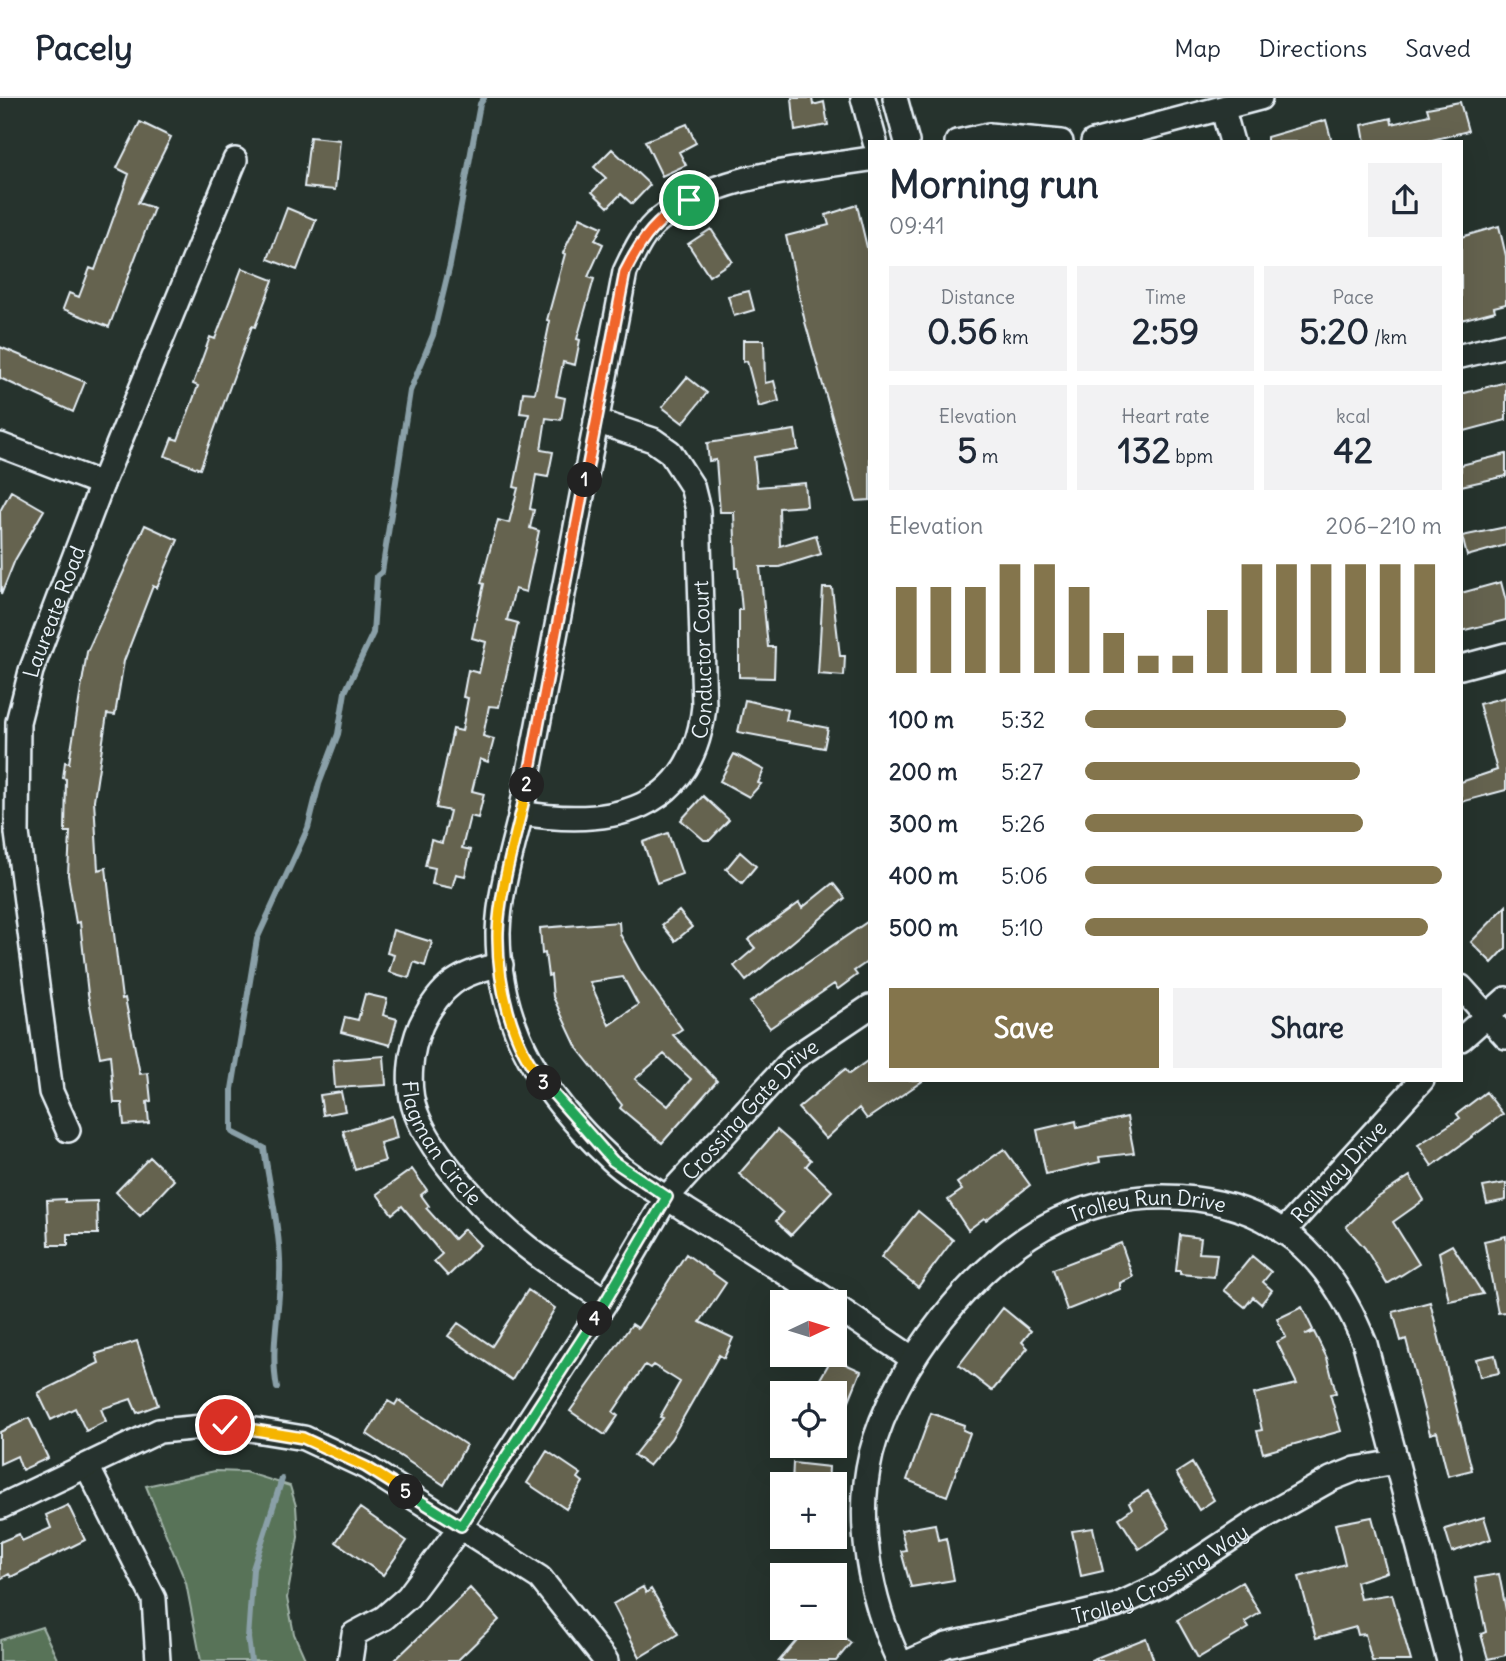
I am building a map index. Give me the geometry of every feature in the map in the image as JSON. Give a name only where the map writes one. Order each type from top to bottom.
[{"type":"street","points":[[863,98],[874,140]]},
{"type":"street","points":[[895,98],[906,140]]},
{"type":"street","points":[[1101,140],[1223,110],[1260,98]]},
{"type":"street","points":[[1223,110],[1231,140]]},
{"type":"street","points":[[966,140],[989,135],[1040,140]]},
{"type":"street","points":[[811,1290],[613,1161],[537,1074],[517,1037],[505,998],[498,932],[506,876],[522,813],[625,272],[639,243],[659,219],[689,200],[742,180],[868,159]]},
{"type":"street","name":"Laureate Road","points":[[68,1130],[51,1092],[16,833],[18,722],[31,671],[102,484],[234,160]]},
{"type":"street","points":[[1463,356],[1506,345]]},
{"type":"street","name":"Conductor Court","points":[[522,813],[583,820],[609,817],[643,807],[665,790],[681,771],[693,752],[702,728],[704,706],[700,555],[698,510],[692,486],[670,452],[653,440],[596,421]]},
{"type":"street","points":[[0,445],[102,484]]},
{"type":"street","points":[[1463,666],[1506,654]]},
{"type":"street","name":"Flagman Circle","points":[[501,965],[464,974],[449,985],[425,1017],[416,1036],[411,1063],[411,1089],[415,1112],[430,1140],[496,1221],[529,1249],[606,1301]]},
{"type":"street","points":[[1463,988],[1506,1037]]},
{"type":"street","points":[[1463,1037],[1506,999]]},
{"type":"street","name":"Crossing Gate Drive","points":[[350,1661],[354,1634],[384,1618],[408,1597],[461,1526],[606,1301],[667,1197],[794,1058],[868,1008]]},
{"type":"street","name":"Railway Drive","points":[[1283,1232],[1420,1082]]},
{"type":"street","name":"Trolley Run Drive","points":[[898,1661],[884,1630],[872,1587],[865,1516],[871,1455],[891,1400],[912,1357],[977,1281],[1018,1245],[1058,1220],[1097,1207],[1146,1198],[1186,1196],[1264,1219],[1283,1232],[1323,1269],[1348,1302],[1365,1344],[1449,1661]]},
{"type":"street","points":[[847,1314],[912,1357]]},
{"type":"street","points":[[0,1507],[159,1431],[225,1425],[303,1438],[366,1467],[540,1578],[606,1661]]},
{"type":"street","name":"Trolley Crossing Way","points":[[911,1661],[947,1645],[1116,1606],[1159,1586],[1262,1518],[1331,1479],[1356,1469],[1396,1462]]},
{"type":"street","points":[[87,1466],[154,1599],[158,1661]]},
{"type":"green space","points":[[215,1471],[245,1472],[290,1486],[296,1506],[298,1537],[287,1598],[294,1634],[306,1661],[201,1661],[186,1583],[146,1486]]},
{"type":"green space","points":[[42,1627],[58,1661],[0,1661],[0,1640]]},
{"type":"building","points":[[792,98],[812,98],[813,105],[824,102],[828,125],[795,131]]},
{"type":"building","points":[[1460,102],[1468,131],[1432,140],[1365,140],[1362,125],[1391,118],[1392,124],[1429,115],[1427,108]]},
{"type":"building","points":[[1326,120],[1331,140],[1267,140],[1267,137]]},
{"type":"building","points":[[140,122],[171,137],[138,203],[154,208],[109,327],[63,309],[69,293],[79,297],[90,268],[95,270],[129,174],[117,168]]},
{"type":"building","points":[[687,124],[696,143],[679,152],[686,165],[662,176],[645,141]]},
{"type":"building","points":[[310,137],[340,140],[335,190],[304,187]]},
{"type":"building","points":[[612,149],[650,185],[632,204],[621,194],[608,207],[592,192],[606,178],[594,167]]},
{"type":"building","points":[[857,205],[868,252],[868,500],[856,501],[805,322],[786,236],[829,225],[826,215]]},
{"type":"building","points":[[287,208],[316,220],[297,270],[268,259]]},
{"type":"building","points":[[580,217],[602,227],[595,240],[603,244],[588,277],[594,279],[577,339],[580,340],[575,365],[563,362],[556,396],[565,398],[561,420],[546,418],[541,450],[553,452],[548,477],[536,475],[530,509],[534,510],[530,528],[539,531],[526,592],[515,589],[507,620],[518,623],[499,707],[489,706],[483,736],[494,739],[488,762],[480,759],[472,791],[484,794],[478,818],[470,816],[462,848],[471,850],[465,876],[456,874],[452,888],[432,884],[435,868],[425,866],[431,840],[442,843],[450,811],[436,808],[453,729],[462,731],[468,698],[463,697],[468,670],[479,673],[486,642],[472,638],[484,584],[481,583],[498,520],[509,523],[518,488],[514,487],[529,414],[520,413],[523,392],[535,393],[550,321],[547,320],[565,254],[563,253]]},
{"type":"building","points":[[1499,226],[1506,256],[1506,304],[1494,307],[1495,311],[1463,319],[1463,236]]},
{"type":"building","points":[[711,229],[732,261],[709,276],[688,244]]},
{"type":"building","points":[[242,268],[273,280],[255,327],[252,326],[200,469],[165,456],[172,438],[178,440],[198,386],[193,384],[210,337],[215,339]]},
{"type":"building","points":[[749,291],[754,310],[734,316],[728,296]]},
{"type":"building","points":[[743,340],[764,340],[765,383],[774,381],[779,401],[759,407],[747,361],[743,362]]},
{"type":"building","points":[[0,347],[85,382],[73,412],[0,378]]},
{"type":"building","points":[[687,377],[707,393],[683,423],[662,407]]},
{"type":"building","points":[[1506,382],[1506,420],[1463,431],[1463,393]]},
{"type":"building","points":[[795,430],[798,450],[754,457],[757,487],[805,483],[807,506],[779,508],[780,546],[816,535],[821,554],[779,567],[760,567],[768,647],[775,647],[774,678],[739,677],[739,610],[742,610],[736,568],[734,512],[720,512],[716,460],[709,461],[707,443]]},
{"type":"building","points":[[1506,454],[1506,476],[1463,486],[1463,465]]},
{"type":"building","points":[[11,491],[44,510],[15,560],[1,595],[0,511]]},
{"type":"building","points":[[145,525],[178,540],[157,588],[153,586],[124,661],[115,715],[107,714],[94,800],[98,870],[106,868],[122,999],[125,998],[140,1074],[148,1073],[151,1101],[147,1102],[149,1123],[124,1125],[122,1103],[114,1103],[110,1055],[100,1057],[88,994],[80,922],[76,923],[68,875],[70,832],[65,832],[66,779],[63,778],[65,762],[69,763],[87,652]]},
{"type":"building","points":[[1506,527],[1506,545],[1467,556],[1463,536]]},
{"type":"building","points":[[1501,582],[1506,601],[1506,620],[1463,631],[1463,592]]},
{"type":"building","points":[[823,588],[832,588],[840,656],[845,656],[844,676],[818,674]]},
{"type":"building","points":[[1506,697],[1506,790],[1463,801],[1463,781],[1497,770],[1479,704]]},
{"type":"building","points":[[745,700],[788,710],[786,720],[828,728],[824,748],[738,732]]},
{"type":"building","points":[[734,754],[764,770],[758,783],[761,784],[749,797],[720,781]]},
{"type":"building","points":[[703,796],[729,820],[710,840],[704,840],[681,820]]},
{"type":"building","points":[[668,833],[682,874],[657,883],[643,842]]},
{"type":"building","points":[[740,852],[756,866],[742,883],[726,869]]},
{"type":"building","points":[[833,883],[845,898],[746,981],[734,966],[755,948],[748,940],[799,903],[802,908]]},
{"type":"building","points":[[1506,906],[1506,948],[1492,963],[1471,942]]},
{"type":"building","points":[[679,911],[692,927],[675,941],[662,925]]},
{"type":"building","points":[[868,921],[868,961],[854,971],[857,975],[838,989],[834,984],[770,1028],[750,1002]]},
{"type":"building","points":[[619,922],[620,934],[641,972],[682,1029],[673,1035],[717,1081],[662,1143],[620,1108],[622,1105],[577,1048],[553,997],[551,975],[548,976],[545,953],[542,954],[540,928]],"holes":[[[623,977],[638,1005],[609,1025],[590,982]],[[664,1054],[691,1079],[668,1106],[635,1079]]]},
{"type":"building","points":[[393,930],[432,942],[425,966],[414,962],[409,978],[389,972],[394,955],[387,953]]},
{"type":"building","points":[[365,994],[387,999],[383,1015],[397,1019],[390,1045],[341,1032],[345,1017],[358,1020]]},
{"type":"building","points":[[384,1056],[386,1085],[335,1088],[333,1060]]},
{"type":"building","points":[[868,1060],[868,1082],[921,1082],[867,1119],[859,1108],[826,1139],[798,1108],[845,1069],[849,1074]]},
{"type":"building","points":[[341,1092],[345,1111],[323,1115],[320,1095]]},
{"type":"building","points":[[1486,1092],[1503,1114],[1432,1166],[1418,1145],[1460,1118],[1457,1114]]},
{"type":"building","points":[[392,1116],[397,1138],[380,1143],[385,1161],[355,1170],[343,1131]]},
{"type":"building","points":[[1127,1117],[1134,1153],[1099,1157],[1100,1162],[1046,1174],[1037,1130],[1076,1121],[1077,1128]]},
{"type":"building","points":[[777,1130],[811,1160],[806,1166],[832,1191],[791,1235],[776,1221],[783,1213],[739,1174]]},
{"type":"building","points":[[1004,1149],[1030,1185],[986,1220],[984,1218],[968,1230],[948,1200],[962,1190],[957,1183]]},
{"type":"building","points":[[150,1157],[174,1180],[140,1216],[116,1192]]},
{"type":"building","points":[[412,1169],[427,1190],[421,1195],[429,1206],[426,1208],[454,1239],[464,1229],[480,1245],[448,1276],[434,1261],[442,1254],[402,1206],[392,1214],[377,1194]]},
{"type":"building","points":[[1410,1176],[1424,1200],[1393,1222],[1419,1264],[1387,1284],[1365,1248],[1346,1227],[1374,1200]]},
{"type":"building","points":[[1506,1183],[1506,1200],[1487,1204],[1483,1187]]},
{"type":"building","points":[[65,1199],[65,1202],[97,1201],[98,1234],[68,1234],[68,1245],[49,1245],[47,1200]]},
{"type":"building","points":[[918,1211],[953,1240],[918,1287],[881,1257]]},
{"type":"building","points":[[1180,1235],[1201,1238],[1199,1253],[1217,1254],[1214,1277],[1180,1274],[1180,1271],[1176,1271]]},
{"type":"building","points":[[1506,1236],[1506,1312],[1498,1313],[1484,1241]]},
{"type":"building","points":[[1121,1243],[1133,1277],[1120,1283],[1120,1289],[1067,1310],[1053,1269]]},
{"type":"building","points":[[1452,1245],[1483,1294],[1449,1301],[1439,1252]]},
{"type":"building","points":[[686,1254],[726,1283],[700,1322],[733,1338],[724,1358],[719,1355],[671,1439],[649,1466],[634,1455],[663,1418],[660,1417],[680,1382],[653,1365],[650,1368],[645,1365],[613,1412],[618,1416],[605,1435],[570,1411],[632,1324],[638,1328]]},
{"type":"building","points":[[1252,1256],[1271,1272],[1263,1282],[1272,1290],[1261,1304],[1253,1297],[1245,1307],[1224,1290]]},
{"type":"building","points":[[528,1290],[555,1308],[512,1380],[448,1336],[458,1323],[492,1346]]},
{"type":"building","points":[[1430,1302],[1472,1470],[1448,1476],[1437,1432],[1430,1434],[1406,1339],[1401,1341],[1393,1312]]},
{"type":"building","points":[[1302,1307],[1313,1330],[1305,1335],[1314,1332],[1327,1358],[1336,1393],[1330,1394],[1341,1431],[1263,1453],[1257,1431],[1262,1430],[1254,1394],[1297,1384],[1277,1342],[1286,1337],[1277,1319]]},
{"type":"building","points":[[1003,1308],[1031,1331],[1022,1342],[1028,1348],[992,1391],[959,1365]]},
{"type":"building","points":[[137,1341],[158,1405],[137,1413],[131,1399],[101,1409],[106,1421],[86,1431],[75,1408],[51,1420],[38,1393],[99,1363],[96,1354]]},
{"type":"building","points":[[1495,1355],[1499,1373],[1480,1377],[1476,1359]]},
{"type":"building","points":[[847,1365],[861,1371],[847,1405],[847,1381],[819,1381],[827,1367],[847,1367]]},
{"type":"building","points":[[398,1400],[466,1445],[444,1485],[367,1434],[388,1401],[395,1405]]},
{"type":"building","points":[[931,1413],[964,1425],[963,1430],[970,1433],[947,1496],[907,1480]]},
{"type":"building","points":[[29,1418],[48,1458],[22,1470],[17,1456],[0,1464],[0,1432]]},
{"type":"building","points":[[547,1451],[581,1474],[578,1478],[583,1482],[566,1509],[527,1483]]},
{"type":"building","points":[[793,1463],[829,1467],[829,1472],[793,1472]]},
{"type":"building","points":[[1192,1463],[1214,1500],[1199,1510],[1176,1473]]},
{"type":"building","points":[[1148,1491],[1170,1528],[1139,1549],[1119,1518],[1132,1509],[1129,1503]]},
{"type":"building","points":[[68,1505],[85,1540],[11,1577],[9,1574],[0,1579],[0,1542],[19,1534],[22,1541],[51,1528],[46,1515]]},
{"type":"building","points":[[360,1508],[407,1541],[383,1575],[336,1542]]},
{"type":"building","points":[[1372,1517],[1387,1572],[1356,1582],[1360,1599],[1392,1594],[1411,1661],[1372,1661],[1365,1634],[1358,1635],[1356,1627],[1316,1638],[1299,1577],[1345,1564],[1335,1524]]},
{"type":"building","points":[[1484,1517],[1491,1539],[1452,1552],[1445,1529]]},
{"type":"building","points":[[935,1524],[938,1540],[946,1538],[954,1580],[911,1587],[901,1551],[906,1550],[901,1530]]},
{"type":"building","points":[[1093,1528],[1103,1571],[1081,1576],[1072,1531]]},
{"type":"building","points":[[1499,1574],[1506,1610],[1506,1655],[1488,1659],[1481,1634],[1486,1632],[1475,1578]]},
{"type":"building","points":[[1242,1582],[1260,1613],[1245,1622],[1249,1628],[1198,1658],[1177,1620]]},
{"type":"building","points":[[643,1587],[646,1593],[651,1589],[678,1634],[640,1657],[613,1604]]},
{"type":"building","points":[[470,1588],[499,1620],[457,1661],[394,1661]]},
{"type":"building","points":[[1146,1638],[1154,1661],[1091,1661],[1091,1660]]},
{"type":"building","points":[[797,1640],[847,1640],[851,1643],[836,1661],[779,1661]]},
{"type":"waterway","points":[[277,1388],[274,1356],[280,1276],[276,1218],[264,1148],[232,1132],[232,1089],[257,939],[308,828],[319,784],[338,734],[345,692],[373,633],[377,576],[382,572],[410,391],[433,335],[450,265],[480,104],[484,98]]},
{"type":"waterway","points":[[251,1661],[248,1638],[253,1569],[282,1479]]},
{"type":"route","points":[[225,1425],[303,1438],[366,1467],[461,1526],[606,1301],[667,1197],[613,1161],[577,1123],[537,1074],[517,1037],[505,998],[498,932],[506,876],[522,813],[625,272],[639,243],[659,219],[689,200]]}]
